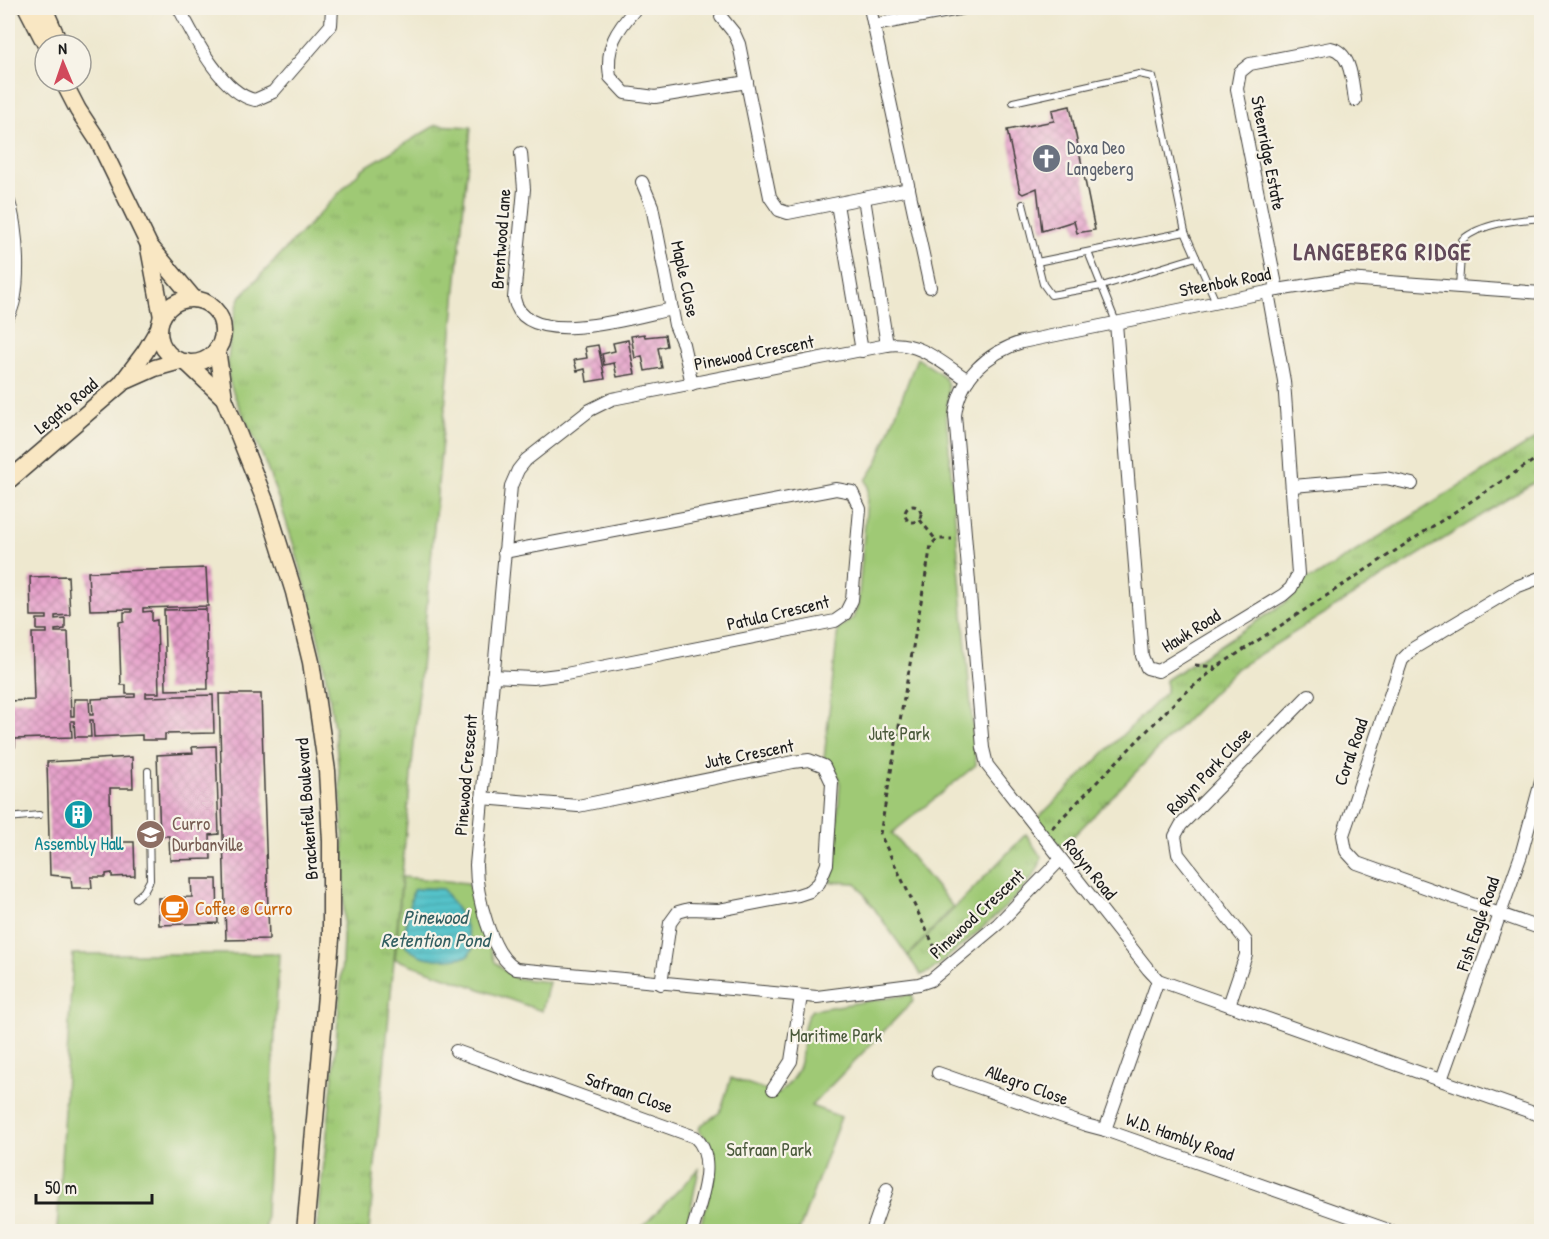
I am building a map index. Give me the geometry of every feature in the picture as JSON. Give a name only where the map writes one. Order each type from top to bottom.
[{"type":"street","points":[[27,8],[39,33]]},
{"type":"street","points":[[44,8],[55,33]]},
{"type":"street","points":[[180,8],[210,63],[243,95],[255,100],[273,92],[331,25],[332,8]]},
{"type":"street","points":[[636,8],[615,33],[610,45],[610,77],[625,93],[656,97],[747,82]]},
{"type":"street","points":[[870,8],[930,287]]},
{"type":"street","points":[[874,26],[964,8]]},
{"type":"street","points":[[720,17],[735,33],[739,44],[773,204],[788,213],[909,189]]},
{"type":"street","name":"Steenridge Estate","points":[[1272,291],[1237,88],[1238,77],[1250,64],[1331,48],[1341,52],[1348,62],[1356,100]]},
{"type":"street","points":[[69,93],[99,142]]},
{"type":"street","points":[[81,93],[99,142],[148,244],[194,299]]},
{"type":"street","name":"Brentwood Lane","points":[[521,153],[524,189],[514,298],[521,315],[533,324],[571,327],[672,309]]},
{"type":"street","name":"Maple Close","points":[[642,182],[652,206],[672,309],[692,384]]},
{"type":"street","points":[[864,198],[888,345]]},
{"type":"street","points":[[8,200],[15,221],[15,250],[14,301],[8,316]]},
{"type":"street","points":[[837,204],[861,351]]},
{"type":"street","points":[[148,244],[160,323],[164,348],[183,362],[200,361],[217,349],[223,329],[220,319],[207,303],[194,299],[177,302],[160,323]]},
{"type":"street","name":"Steenbok Road","points":[[968,380],[990,357],[1010,346],[1272,291],[1356,279],[1542,293]]},
{"type":"street","name":"Hawk Road","points":[[1116,323],[1142,656],[1147,668],[1158,670],[1167,668],[1291,588],[1298,574],[1284,381],[1272,291]]},
{"type":"street","name":"Legato Road","points":[[8,481],[121,384],[146,352],[160,323]]},
{"type":"street","name":"Pinewood Crescent","points":[[968,380],[919,348],[905,344],[888,345],[604,401],[526,460],[510,486],[482,798],[477,885],[499,951],[507,964],[528,972],[835,997],[919,984],[945,970],[998,924],[1060,860]]},
{"type":"street","name":"Brackenfell Boulevard","points":[[217,349],[224,399],[266,502],[294,592],[311,662],[327,771],[331,841],[331,939],[305,1232]]},
{"type":"street","name":"Legato Road","points":[[121,384],[147,370],[183,362]]},
{"type":"street","name":"Brackenfell Boulevard","points":[[183,362],[224,399]]},
{"type":"street","name":"Robyn Road","points":[[968,380],[960,394],[956,415],[984,756],[990,771],[1042,838],[1158,980]]},
{"type":"street","points":[[1293,486],[1386,478],[1412,484]]},
{"type":"street","name":"Patula Crescent","points":[[493,676],[533,678],[566,674],[835,621],[845,614],[852,600],[860,509],[852,492],[836,489],[504,552]]},
{"type":"street","name":"Coral Road","points":[[1542,577],[1516,587],[1424,642],[1402,660],[1343,836],[1346,851],[1357,863],[1542,928]]},
{"type":"street","name":"Robyn Park Close","points":[[1229,1005],[1246,955],[1246,941],[1178,854],[1175,836],[1181,825],[1309,695]]},
{"type":"street","name":"Jute Crescent","points":[[482,798],[578,806],[793,762],[809,760],[824,766],[832,783],[827,864],[819,883],[810,891],[798,895],[719,910],[689,909],[678,912],[670,923],[661,984]]},
{"type":"street","name":"Fish Eagle Road","points":[[1441,1080],[1521,855],[1542,778]]},
{"type":"street","points":[[1158,980],[1542,1116]]},
{"type":"street","name":"W.D. Hambly Road","points":[[1158,980],[1105,1130],[1394,1232]]},
{"type":"street","points":[[773,1089],[791,1061],[801,996]]},
{"type":"street","name":"Safraan Close","points":[[456,1052],[695,1137],[705,1151],[707,1164],[692,1232]]},
{"type":"street","name":"Allegro Close","points":[[938,1073],[1105,1130]]},
{"type":"street","points":[[872,1232],[887,1189]]},
{"type":"lane","points":[[1013,102],[1139,74],[1153,77],[1185,232],[1216,302]]},
{"type":"lane","points":[[1023,204],[1045,290],[1051,295],[1102,286],[1196,257]]},
{"type":"lane","points":[[1459,287],[1462,240],[1470,233],[1522,219],[1542,218]]},
{"type":"lane","points":[[1037,262],[1185,232]]},
{"type":"lane","points":[[1089,252],[1116,323]]},
{"type":"lane","points":[[136,898],[144,891],[150,880],[148,771]]},
{"type":"lane","points":[[8,818],[39,815]]},
{"type":"path","points":[[1042,838],[1178,699],[1217,667],[1542,455]]},
{"type":"path","points":[[919,507],[922,511],[919,520],[916,522],[908,520],[905,516],[907,508],[919,507]]},
{"type":"path","points":[[919,520],[936,540]]},
{"type":"path","points":[[945,970],[880,834],[932,545],[936,540],[966,538]]},
{"type":"green space","points":[[436,125],[471,127],[369,1231],[317,1232],[342,966],[344,877],[339,771],[324,665],[303,578],[269,472],[232,390],[228,372],[230,338],[241,296],[362,169]]},
{"type":"green space","name":"Jute Park","points":[[917,358],[941,374],[948,384],[946,413],[976,765],[892,833],[953,907],[908,956],[856,883],[830,882],[834,867],[840,784],[836,771],[824,759],[838,629],[853,618],[858,605],[868,487],[866,480],[877,463]]},
{"type":"green space","points":[[1541,435],[1541,478],[1236,669],[1062,848],[1037,819],[1166,692],[1166,680],[1282,605],[1294,596],[1305,578],[1315,577]]},
{"type":"green space","points":[[1026,834],[1041,857],[1038,869],[1013,900],[995,917],[931,971],[921,975],[908,956]]},
{"type":"green space","points":[[402,877],[468,883],[495,962],[515,978],[549,982],[542,1011],[395,959]]},
{"type":"green space","points":[[73,954],[279,954],[265,1231],[57,1231]]},
{"type":"green space","name":"Safraan Park","points":[[912,994],[913,1001],[811,1106],[841,1117],[799,1231],[699,1231],[712,1179],[713,1165],[712,1153],[707,1141],[699,1131],[700,1126],[720,1112],[731,1078],[778,1094],[797,1072],[806,1021],[812,1010]]},
{"type":"green space","points":[[699,1169],[686,1231],[638,1231]]},
{"type":"water","name":"Pinewood Retention Pond","points":[[443,889],[463,918],[473,948],[468,956],[452,959],[428,958],[406,947],[406,924],[413,890]]},
{"type":"building","name":"Doxa Deo Langeberg","points":[[1070,106],[1095,230],[1077,233],[1074,221],[1042,231],[1037,188],[1023,194],[1020,192],[1007,130],[1054,121],[1052,110]]},
{"type":"building","points":[[644,334],[645,337],[665,335],[667,346],[658,348],[662,368],[645,371],[642,356],[635,358],[631,336]]},
{"type":"building","points":[[628,340],[635,374],[617,377],[614,363],[604,365],[602,354],[615,351],[613,343]]},
{"type":"building","points":[[598,345],[605,379],[587,382],[585,369],[577,371],[574,360],[587,358],[585,347]]},
{"type":"building","points":[[206,568],[208,606],[143,608],[143,612],[152,611],[152,621],[157,620],[159,693],[146,693],[146,697],[213,695],[214,733],[165,734],[165,740],[142,740],[142,735],[94,737],[93,720],[90,720],[91,737],[75,737],[74,721],[71,721],[72,737],[15,739],[15,747],[8,747],[8,701],[34,700],[32,633],[47,633],[47,630],[37,630],[37,619],[47,619],[47,616],[31,616],[30,577],[68,576],[70,615],[55,616],[55,619],[65,618],[65,629],[55,630],[55,632],[68,632],[71,716],[74,716],[74,699],[89,699],[90,715],[93,715],[92,699],[135,697],[135,694],[126,694],[126,685],[121,685],[119,622],[124,621],[124,612],[132,612],[132,609],[90,610],[88,572]]},
{"type":"building","points":[[206,609],[208,689],[166,690],[164,610]]},
{"type":"building","points":[[219,694],[261,694],[269,939],[226,940]]},
{"type":"building","points":[[216,746],[219,834],[210,835],[211,859],[170,860],[169,836],[160,836],[157,755],[193,753],[192,747]]},
{"type":"building","name":"Assembly Hall","points":[[132,757],[133,788],[110,788],[111,842],[134,842],[135,876],[112,877],[112,873],[106,874],[106,877],[91,877],[92,888],[72,888],[71,877],[50,875],[47,762]]},
{"type":"building","points":[[191,879],[217,879],[218,923],[159,925],[158,898],[192,897]]},
{"type":"place","name":"Doxa Deo Langeberg","points":[[1046,158]]},
{"type":"place","name":"Assembly Hall","points":[[79,815]]},
{"type":"place","name":"Curro Durbanville","points":[[151,834]]},
{"type":"place","name":"Coffee @ Curro","points":[[174,909]]},
{"type":"district","name":"LANGEBERG RIDGE","points":[[1383,252]]},
{"type":"park label","name":"Maritime Park","points":[[836,1036]]}]
